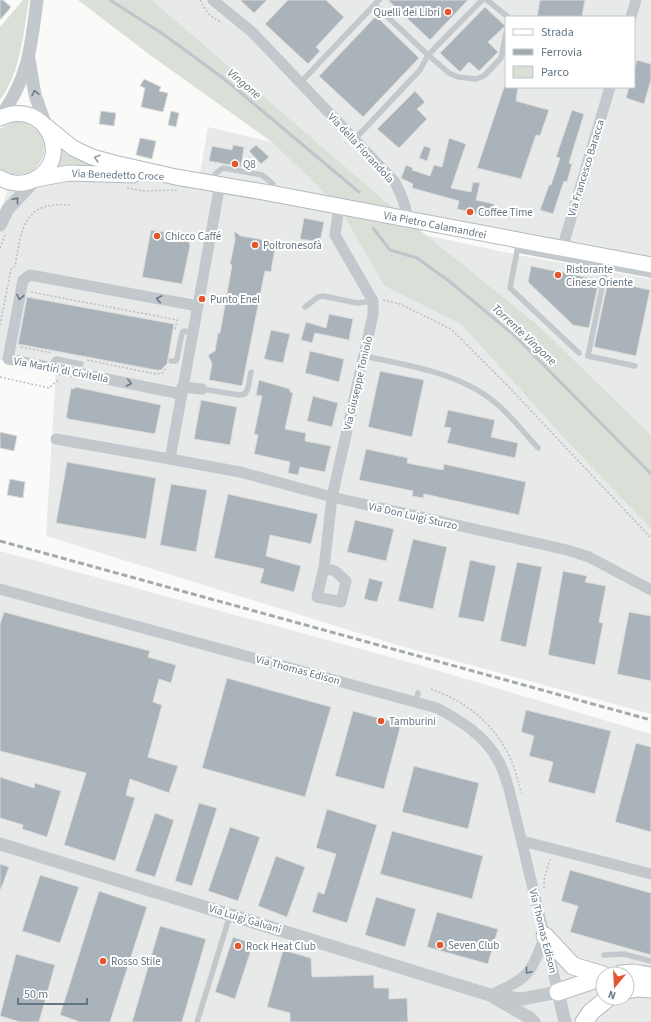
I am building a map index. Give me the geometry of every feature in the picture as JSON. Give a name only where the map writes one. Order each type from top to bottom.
[{"type":"main road","name":"Via Benedetto Croce","points":[[0,117],[18,113],[28,114],[38,119],[73,148],[92,157],[178,183]]},
{"type":"main road","points":[[36,179],[48,167],[53,152],[52,138],[46,126]]},
{"type":"main road","name":"Via Benedetto Croce","points":[[0,178],[16,183],[76,173],[178,183],[215,184]]},
{"type":"main road","name":"Via Pietro Calamandrei","points":[[215,184],[275,194],[402,219],[518,246],[562,249],[607,262],[651,265]]},
{"type":"main road","points":[[545,936],[573,966],[595,973]]},
{"type":"main road","points":[[635,973],[651,976]]},
{"type":"main road","points":[[562,991],[595,979]]},
{"type":"main road","points":[[635,984],[651,988]]},
{"type":"main road","points":[[562,991],[595,985]]},
{"type":"main road","points":[[635,989],[651,988]]},
{"type":"main road","points":[[584,1022],[591,1012],[598,1006]]},
{"type":"street","points":[[0,117],[16,94],[29,59],[37,0]]},
{"type":"street","name":"Via della Fiorandola","points":[[213,0],[252,32],[395,182],[403,197],[407,210],[402,219]]},
{"type":"street","points":[[631,16],[636,0]]},
{"type":"street","points":[[29,59],[35,96],[46,126]]},
{"type":"street","name":"Via Francesco Baracca","points":[[562,249],[610,88]]},
{"type":"street","points":[[3,228],[8,209],[36,179]]},
{"type":"street","points":[[170,459],[181,390],[198,306],[215,184]]},
{"type":"street","points":[[342,208],[334,235],[373,301]]},
{"type":"street","name":"Via Martiri di Civitella","points":[[198,306],[30,275],[23,280],[8,359],[181,390],[202,390]]},
{"type":"street","name":"Via Giuseppe Toniolo","points":[[324,568],[332,497],[373,315],[373,301]]},
{"type":"street","name":"Via Don Luigi Sturzo","points":[[56,439],[240,472],[332,497],[567,550],[589,557],[651,590]]},
{"type":"street","name":"Via Thomas Edison","points":[[0,589],[417,697],[464,723],[485,741],[499,762],[509,789],[545,936],[562,991],[565,1022]]},
{"type":"street","points":[[522,841],[651,874]]},
{"type":"street","name":"Via Luigi Galvani","points":[[0,844],[490,995],[522,999],[562,991]]},
{"type":"street","points":[[490,995],[520,981],[534,964],[545,936]]},
{"type":"street","name":"Via Luigi Galvani","points":[[490,995],[530,1018],[534,1022]]},
{"type":"lane","points":[[300,83],[379,0]]},
{"type":"lane","points":[[354,140],[420,70],[428,55],[482,0]]},
{"type":"lane","points":[[487,0],[507,16]]},
{"type":"lane","points":[[375,5],[428,55],[449,73],[458,77],[476,79],[484,76],[501,58],[505,38]]},
{"type":"lane","points":[[579,353],[510,288],[518,246],[607,262],[651,275]]},
{"type":"lane","points":[[607,262],[588,356],[635,366]]},
{"type":"lane","points":[[305,307],[318,297],[323,296],[356,303],[373,301]]},
{"type":"lane","points":[[170,363],[176,361],[182,333],[184,331],[192,333]]},
{"type":"lane","points":[[364,356],[441,374],[472,387],[498,405],[538,448]]},
{"type":"lane","points":[[52,368],[53,362],[56,359],[82,362]]},
{"type":"lane","points":[[202,390],[239,395],[245,394],[248,388],[251,372]]},
{"type":"lane","points":[[197,1022],[230,915]]},
{"type":"lane","points":[[604,956],[624,954],[651,961]]},
{"type":"path","points":[[200,0],[208,13],[216,20],[226,23]]},
{"type":"path","points":[[122,187],[143,191],[178,183]]},
{"type":"path","points":[[0,325],[11,268],[15,266],[21,231],[27,220],[44,206],[70,205]]},
{"type":"path","points":[[0,248],[3,228]]},
{"type":"path","points":[[26,291],[177,320],[174,335]]},
{"type":"path","points":[[373,301],[388,301],[400,304],[451,329],[505,383],[651,538]]},
{"type":"path","points":[[15,346],[52,353]]},
{"type":"path","points":[[82,362],[156,374],[162,373],[170,363]]},
{"type":"path","points":[[0,377],[49,388],[53,383],[63,379]]},
{"type":"path","points":[[544,889],[544,880],[553,849]]},
{"type":"shaded area","points":[[152,0],[651,0],[651,265],[407,220]]},
{"type":"shaded area","points":[[208,127],[272,142],[339,207],[384,286],[461,324],[563,437],[651,529],[651,714],[397,645],[46,536],[56,370],[0,360],[0,215],[9,182],[29,182],[53,152],[199,180]]},
{"type":"shaded area","points":[[425,235],[518,255],[651,279],[651,435],[538,325]]},
{"type":"shaded area","points":[[0,551],[419,665],[651,734],[651,1022],[0,1022]]},
{"type":"green space","points":[[23,0],[29,0],[23,39],[13,77],[0,100],[0,27]]},
{"type":"green space","points":[[78,0],[152,0],[407,220],[538,325],[651,435],[651,529],[563,437],[461,324],[384,286],[339,207],[272,142],[150,55]]},
{"type":"green space","points":[[18,121],[33,127],[41,137],[44,147],[42,158],[36,167],[27,173],[14,174],[0,169],[0,129],[9,123]]},
{"type":"green space","points":[[61,147],[111,169],[56,171],[60,161]]},
{"type":"building","points":[[0,0],[3,0],[11,7],[0,20]]},
{"type":"building","points":[[240,0],[267,0],[254,13]]},
{"type":"building","points":[[288,0],[326,0],[344,17],[316,47],[320,51],[308,64],[265,24]]},
{"type":"building","points":[[388,0],[468,0],[430,40]]},
{"type":"building","points":[[540,0],[585,0],[582,16],[537,16]]},
{"type":"building","points":[[485,7],[505,26],[488,42],[498,52],[479,71],[469,62],[460,72],[440,53]]},
{"type":"building","points":[[376,16],[419,58],[363,117],[319,76]]},
{"type":"building","points":[[637,60],[651,64],[651,80],[644,104],[626,98],[629,88],[635,88],[635,67]]},
{"type":"building","points":[[144,79],[161,87],[159,91],[168,93],[163,112],[141,107],[145,88],[140,86]]},
{"type":"building","points":[[504,87],[518,88],[516,101],[549,110],[540,136],[536,135],[521,179],[477,168]]},
{"type":"building","points":[[415,91],[425,102],[417,109],[427,119],[399,148],[377,129]]},
{"type":"building","points":[[572,110],[584,114],[569,163],[572,164],[567,182],[564,181],[553,214],[540,210],[549,185],[551,185],[560,158],[556,157]]},
{"type":"building","points":[[101,111],[116,113],[114,126],[99,124]]},
{"type":"building","points":[[171,111],[179,113],[176,127],[168,125]]},
{"type":"building","points":[[140,138],[156,141],[152,159],[136,155]]},
{"type":"building","points":[[449,138],[466,144],[451,188],[471,192],[473,182],[480,183],[476,200],[494,204],[492,217],[457,209],[459,201],[412,188],[413,184],[401,178],[406,165],[413,168],[412,170],[430,176],[434,165],[442,167]]},
{"type":"building","points":[[233,145],[244,147],[241,167],[209,161],[212,146],[232,150]]},
{"type":"building","points":[[256,145],[269,157],[261,164],[249,151]]},
{"type":"building","points":[[424,146],[431,148],[427,161],[419,158]]},
{"type":"building","points":[[304,218],[324,222],[320,242],[300,239]]},
{"type":"building","points":[[151,230],[182,235],[189,242],[190,246],[182,284],[142,277]]},
{"type":"building","points":[[234,231],[241,236],[276,242],[271,272],[265,271],[242,386],[209,380],[212,364],[208,355],[215,351],[218,333],[220,333],[232,265],[230,264],[235,240]]},
{"type":"building","points":[[531,266],[599,280],[589,328],[573,325],[528,282]]},
{"type":"building","points":[[608,281],[650,290],[636,356],[594,347]]},
{"type":"building","points":[[27,297],[174,324],[167,364],[161,370],[156,370],[18,344]]},
{"type":"building","points":[[329,314],[353,319],[349,340],[315,333],[312,343],[301,340],[306,322],[326,328]]},
{"type":"building","points":[[271,330],[290,334],[283,363],[264,359]]},
{"type":"building","points":[[310,351],[344,359],[339,382],[305,373]]},
{"type":"building","points":[[380,371],[424,380],[412,437],[368,427]]},
{"type":"building","points":[[259,380],[290,389],[290,392],[293,393],[285,429],[306,433],[305,441],[331,446],[325,472],[300,467],[298,475],[288,473],[290,462],[254,454],[258,435],[254,434],[262,396],[256,395]]},
{"type":"building","points":[[75,387],[161,405],[155,434],[66,418],[71,388],[74,389]]},
{"type":"building","points":[[313,396],[338,403],[332,427],[307,421]]},
{"type":"building","points":[[201,400],[237,407],[230,445],[194,439]]},
{"type":"building","points":[[448,410],[495,420],[491,437],[518,443],[515,458],[447,443],[451,428],[444,427]]},
{"type":"building","points":[[0,432],[17,436],[14,451],[0,448]]},
{"type":"building","points":[[366,449],[408,458],[407,463],[443,470],[444,464],[526,482],[519,515],[424,494],[423,498],[412,496],[413,491],[359,480]]},
{"type":"building","points":[[67,462],[156,478],[146,539],[56,523]]},
{"type":"building","points":[[10,479],[25,482],[23,498],[7,495]]},
{"type":"building","points":[[171,484],[207,490],[196,552],[160,545]]},
{"type":"building","points":[[228,494],[318,514],[311,544],[270,535],[266,556],[301,566],[294,592],[260,583],[264,569],[214,558]]},
{"type":"building","points":[[355,520],[394,529],[386,561],[347,552]]},
{"type":"building","points":[[413,539],[447,547],[433,609],[398,601]]},
{"type":"building","points":[[470,560],[496,566],[484,622],[458,617]]},
{"type":"building","points":[[517,562],[542,567],[526,647],[500,641]]},
{"type":"building","points":[[563,571],[587,576],[585,582],[606,586],[599,622],[603,623],[595,665],[548,655]]},
{"type":"building","points":[[369,578],[383,582],[377,602],[364,599]]},
{"type":"building","points":[[4,612],[150,651],[148,657],[176,665],[171,683],[159,679],[153,702],[162,705],[148,757],[178,766],[169,793],[130,779],[126,795],[135,798],[115,861],[64,845],[86,773],[0,751],[0,624]]},
{"type":"building","points":[[629,612],[651,616],[651,681],[617,674]]},
{"type":"building","points":[[227,678],[331,707],[305,797],[202,768]]},
{"type":"building","points":[[526,710],[611,731],[595,794],[548,782],[553,762],[529,756],[534,736],[521,732]]},
{"type":"building","points":[[353,711],[401,724],[384,789],[335,776]]},
{"type":"building","points":[[636,743],[651,747],[651,832],[615,822]]},
{"type":"building","points":[[414,766],[479,783],[468,829],[402,812]]},
{"type":"building","points":[[0,777],[34,788],[35,783],[61,791],[47,837],[22,829],[23,825],[0,818]]},
{"type":"building","points":[[199,803],[217,808],[192,886],[175,881]]},
{"type":"building","points":[[327,809],[377,825],[347,923],[312,912],[318,892],[324,894],[336,854],[316,848]]},
{"type":"building","points":[[155,813],[174,820],[155,877],[135,871]]},
{"type":"building","points":[[230,827],[260,837],[238,901],[208,891]]},
{"type":"building","points":[[392,831],[483,856],[472,899],[380,874]]},
{"type":"building","points":[[276,856],[305,867],[287,917],[258,906]]},
{"type":"building","points":[[0,864],[9,867],[1,889],[0,889]]},
{"type":"building","points":[[570,870],[651,893],[651,955],[570,932],[578,906],[561,901]]},
{"type":"building","points":[[40,875],[79,887],[60,943],[22,931]]},
{"type":"building","name":"Rosso Stile","points":[[99,891],[147,907],[110,1022],[80,1022],[60,1015]]},
{"type":"building","points":[[376,897],[416,909],[405,947],[365,935]]},
{"type":"building","points":[[437,912],[498,929],[488,964],[427,947]]},
{"type":"building","points":[[160,926],[206,939],[182,1022],[132,1022]]},
{"type":"building","points":[[233,937],[253,944],[235,999],[215,992]]},
{"type":"building","points":[[283,950],[311,958],[312,977],[374,975],[374,988],[389,988],[389,999],[407,998],[408,1022],[290,1022],[290,1013],[267,1007]]},
{"type":"building","points":[[16,954],[55,965],[39,1022],[20,1022],[0,1016]]},
{"type":"waterway","name":"Vingone","points":[[110,0],[163,34],[223,78],[359,192]]},
{"type":"waterway","name":"Torrente Vingone","points":[[373,228],[390,250],[417,258],[449,281],[515,336],[651,474]]},
{"type":"railway","points":[[0,541],[651,720]]},
{"type":"place","name":"Quelli dei Libri","points":[[448,12]]},
{"type":"place","name":"Q8","points":[[235,164]]},
{"type":"place","name":"Coffee Time","points":[[470,212]]},
{"type":"place","name":"Chicco Caffé","points":[[157,236]]},
{"type":"place","name":"Poltronesofà","points":[[255,245]]},
{"type":"place","name":"Ristorante Cinese Oriente","points":[[558,275]]},
{"type":"place","name":"Punto Enel","points":[[202,299]]},
{"type":"place","name":"Tamburini","points":[[381,721]]},
{"type":"place","name":"Seven Club","points":[[440,945]]},
{"type":"place","name":"Rock Heat Club","points":[[238,946]]},
{"type":"place","name":"Rosso Stile","points":[[103,961]]}]
